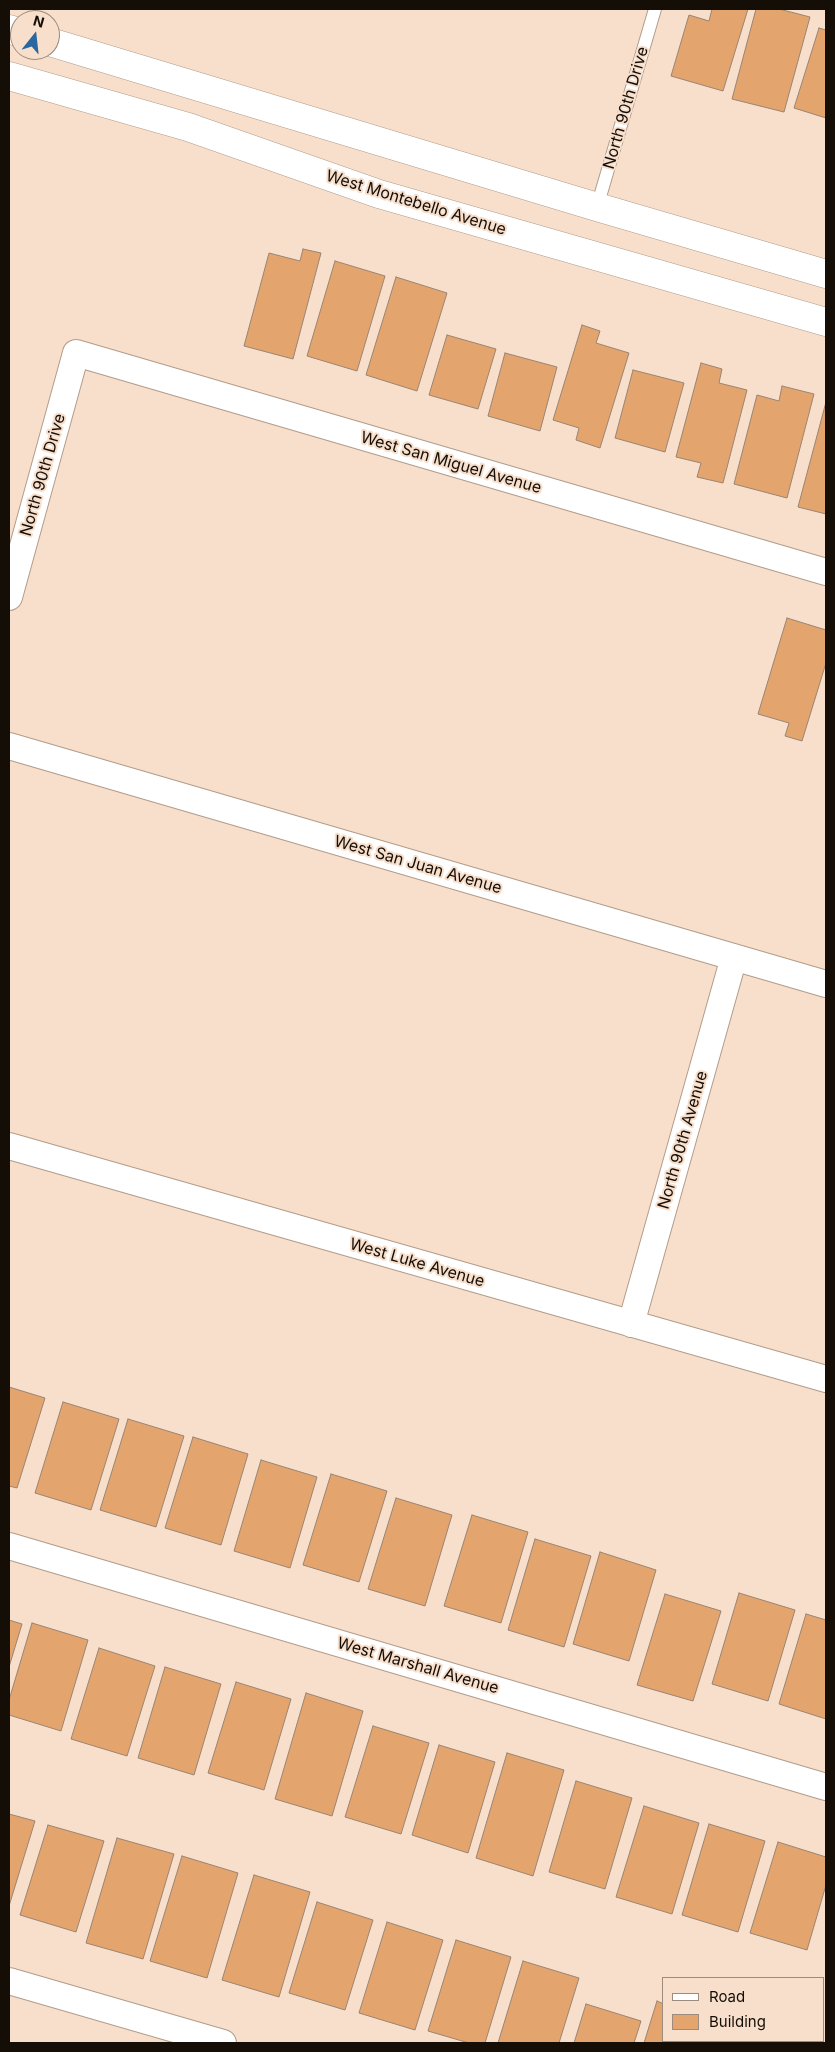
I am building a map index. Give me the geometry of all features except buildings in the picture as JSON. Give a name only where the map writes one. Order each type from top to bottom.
[{"type":"street","points":[[60,45],[826,274]]},
{"type":"street","name":"West Montebello Avenue","points":[[9,76],[188,127],[379,194],[826,322]]},
{"type":"street","name":"West San Miguel Avenue","points":[[76,353],[826,572]]},
{"type":"street","name":"North 90th Drive","points":[[9,597],[76,353]]},
{"type":"street","name":"West San Juan Avenue","points":[[9,746],[826,984]]},
{"type":"street","name":"North 90th Avenue","points":[[632,1324],[734,957]]},
{"type":"street","name":"West Luke Avenue","points":[[9,1146],[826,1379]]},
{"type":"street","name":"West Marshall Avenue","points":[[9,1546],[826,1787]]},
{"type":"street","points":[[9,1982],[223,2043]]},
{"type":"lane","name":"North 90th Drive","points":[[597,207],[655,9]]}]
